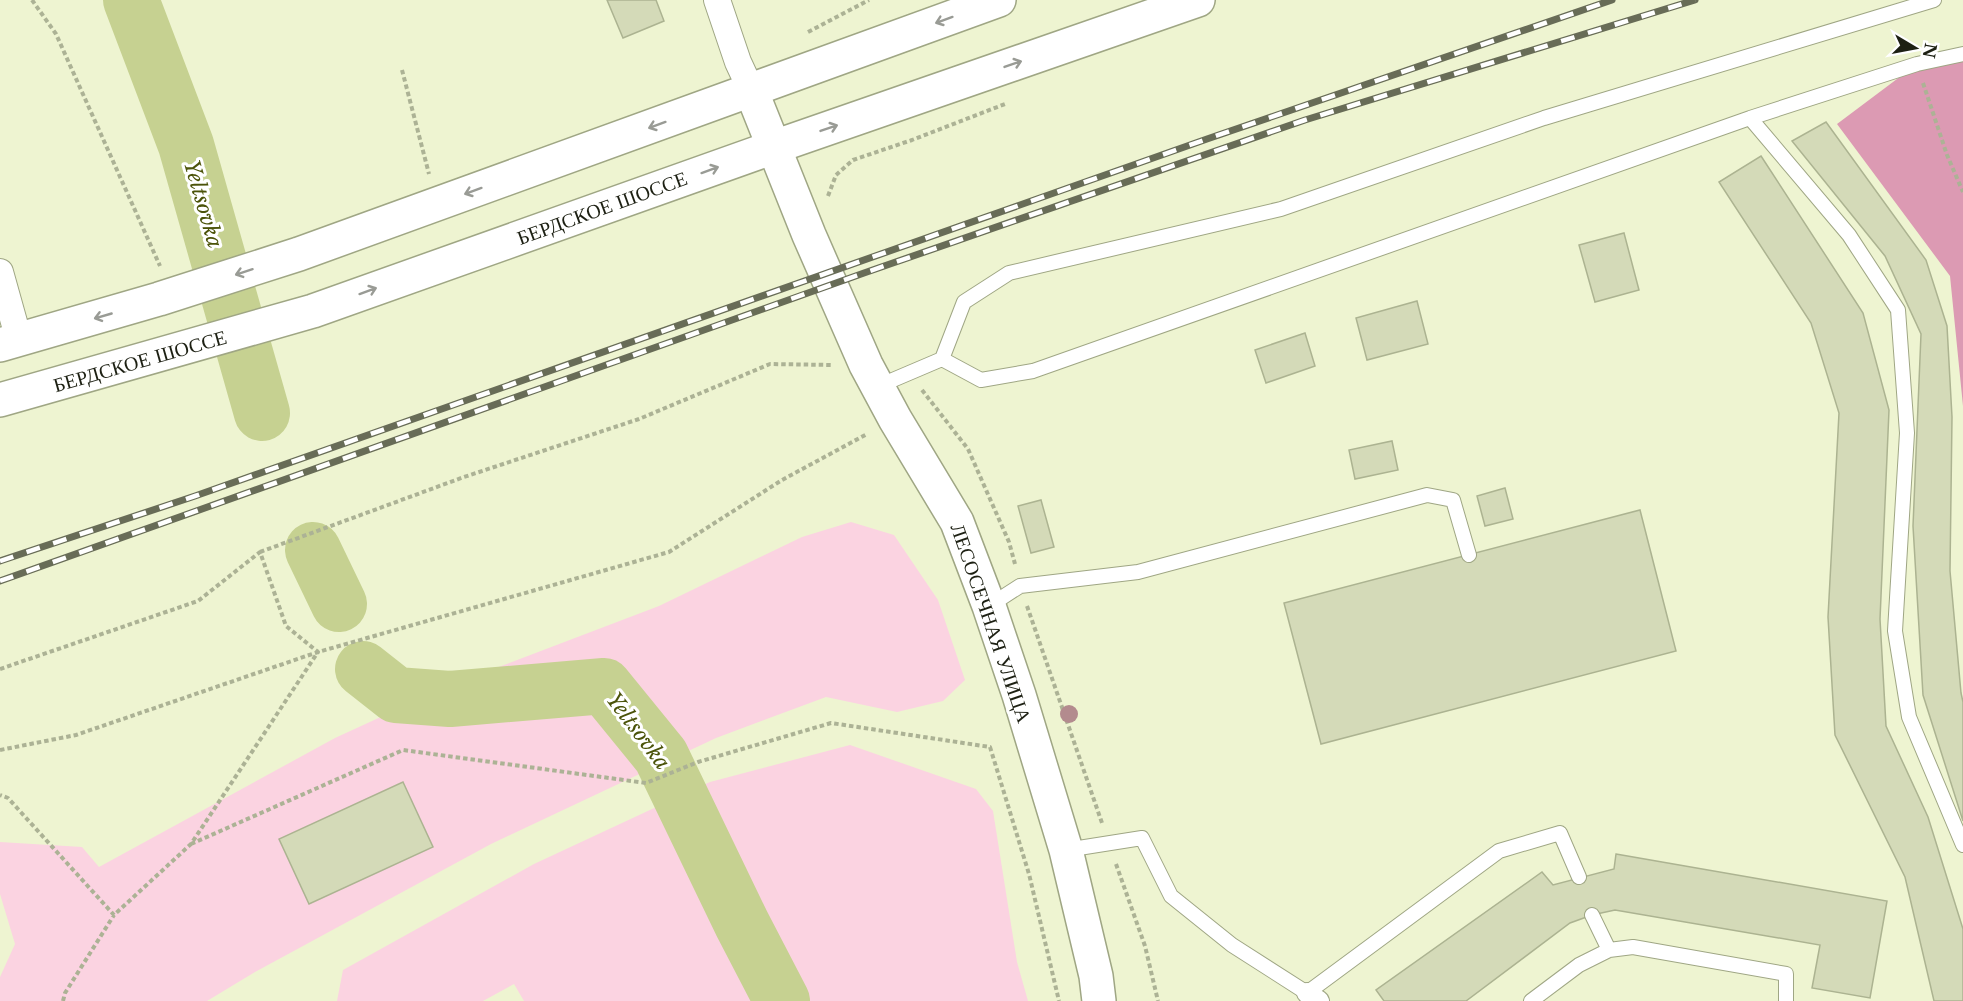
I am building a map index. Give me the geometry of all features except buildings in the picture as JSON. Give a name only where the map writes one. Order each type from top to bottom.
[{"type":"main road","points":[[9,343],[160,285],[299,254],[999,0]]},
{"type":"main road","name":"БЕРДСКОЕ ШОССЕ","points":[[0,400],[313,311],[774,147],[1198,0]]},
{"type":"main road","points":[[751,90],[774,147]]},
{"type":"main road","name":"ЛЕСОСЕЧНАЯ УЛИЦА","points":[[774,147],[809,235],[877,374],[895,419],[957,522],[989,606],[1019,695],[1066,850],[1096,976],[1099,1001]]},
{"type":"street","points":[[717,0],[738,62],[751,90]]},
{"type":"street","points":[[0,272],[9,343]]},
{"type":"lane","points":[[942,359],[964,302],[1009,273],[1281,209],[1544,118],[1934,0]]},
{"type":"lane","points":[[877,374],[942,359],[981,380],[1034,372],[1750,118],[1917,64],[1963,54]]},
{"type":"lane","points":[[1750,118],[1849,235],[1898,310],[1907,433],[1895,631],[1909,717],[1963,845]]},
{"type":"lane","points":[[989,606],[1020,586],[1138,572],[1427,495],[1453,500],[1469,555]]},
{"type":"lane","points":[[1066,850],[1142,838],[1171,896],[1232,945],[1311,998],[1499,851],[1560,833],[1579,877]]},
{"type":"lane","points":[[1592,915],[1609,950]]},
{"type":"lane","points":[[1531,1001],[1579,965],[1609,950],[1633,947],[1786,974],[1786,1001]]},
{"type":"path","points":[[32,0],[56,34],[160,285]]},
{"type":"path","points":[[808,32],[869,0]]},
{"type":"path","points":[[1917,64],[1947,155],[1963,192]]},
{"type":"path","points":[[402,70],[431,178]]},
{"type":"path","points":[[0,669],[198,601],[261,552],[464,477],[639,419],[770,364],[877,374]]},
{"type":"path","points":[[0,750],[76,735],[318,652],[669,552],[782,480],[895,419]]},
{"type":"path","points":[[261,552],[286,627],[318,652]]},
{"type":"path","points":[[63,1001],[65,993],[114,915],[191,844],[318,652]]},
{"type":"path","points":[[191,844],[403,750],[646,783],[698,762],[831,723],[990,747],[1029,874],[1059,1001]]},
{"type":"path","points":[[0,795],[8,798],[114,915]]},
{"type":"shaded area","points":[[1963,55],[1963,406],[1950,276],[1837,124],[1917,64]]},
{"type":"shaded area","points":[[851,522],[894,535],[938,600],[965,680],[943,701],[897,712],[826,697],[716,738],[491,844],[255,972],[207,1001],[0,1001],[0,977],[15,944],[0,894],[0,842],[82,847],[99,867],[335,738],[446,687],[659,606],[802,537]]},
{"type":"shaded area","points":[[850,745],[976,789],[993,811],[1017,962],[1028,1001],[524,1001],[514,984],[483,1001],[337,1001],[343,970],[534,864],[710,782]]},
{"type":"waterway","name":"Yeltsovka","points":[[131,0],[186,145],[262,413]]},
{"type":"waterway","name":"Yeltsovka","points":[[313,550],[339,604]]},
{"type":"waterway","name":"Yeltsovka","points":[[363,669],[396,695],[450,699],[604,686],[661,756],[782,1001]]},
{"type":"railway","points":[[0,561],[195,496],[1207,139],[1612,0]]},
{"type":"railway","points":[[0,581],[864,273],[1305,120],[1695,0]]}]
